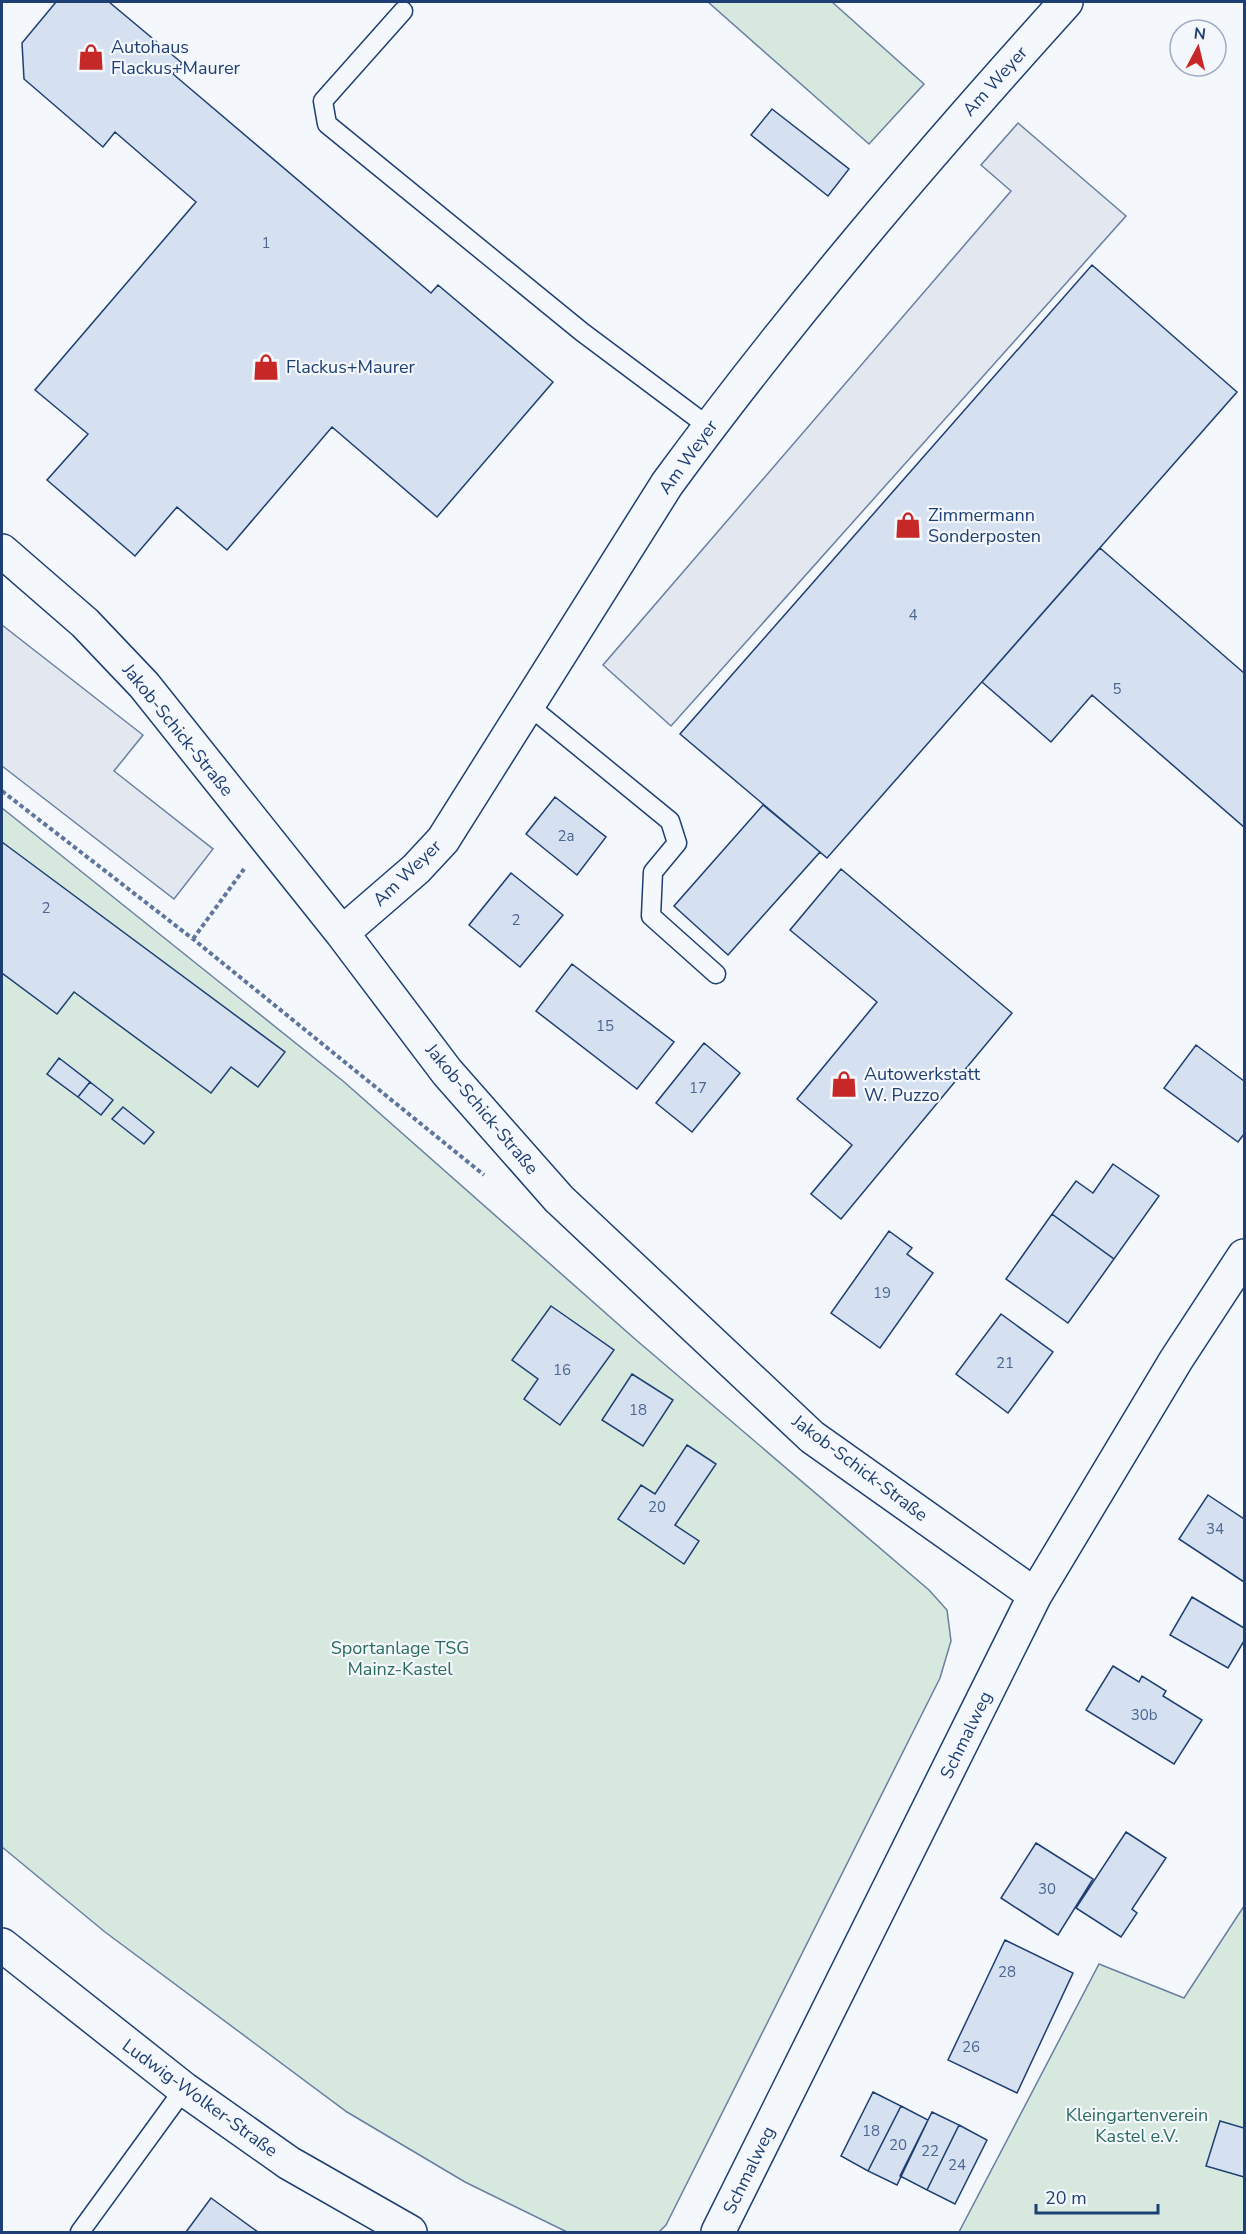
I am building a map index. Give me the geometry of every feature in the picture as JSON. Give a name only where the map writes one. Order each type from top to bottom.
[{"type":"street","name":"Am Weyer","points":[[342,933],[416,869],[443,840],[667,484],[709,427],[840,259],[1066,2]]},
{"type":"street","name":"Jakob-Schick-Straße","points":[[2,550],[85,623],[144,685],[342,933],[447,1072],[559,1199],[812,1437],[1035,1595]]},
{"type":"street","name":"Schmalweg","points":[[718,2232],[1035,1595],[1171,1367],[1245,1256]]},
{"type":"street","name":"Ludwig-Wolker-Straße","points":[[2,1945],[184,2089],[289,2163],[410,2232]]},
{"type":"lane","points":[[402,11],[323,101],[327,124],[582,332],[709,427]]},
{"type":"lane","points":[[528,705],[670,821],[677,843],[654,872],[651,916],[716,974]]},
{"type":"lane","points":[[80,2232],[184,2089]]},
{"type":"path","points":[[2,791],[193,939],[488,1178]]},
{"type":"path","points":[[193,939],[267,839]]},
{"type":"green space","points":[[708,2],[832,2],[924,84],[869,144]]},
{"type":"green space","name":"Sportanlage TSG Mainz-Kastel","points":[[2,808],[343,1081],[635,1339],[929,1590],[947,1610],[951,1641],[940,1678],[666,2225],[659,2232],[567,2232],[465,2182],[347,2112],[105,1932],[2,1847]]},
{"type":"green space","name":"Kleingartenverein Kastel e.V.","points":[[1244,1906],[1244,2232],[959,2232],[1099,1964],[1184,1998]]},
{"type":"shaded area","points":[[1018,123],[1126,216],[671,726],[603,665],[1011,191],[981,165]]},
{"type":"shaded area","points":[[2,625],[143,735],[114,771],[213,849],[174,899],[2,766]]},
{"type":"building","points":[[56,2],[109,2],[182,63],[173,74],[431,293],[438,285],[553,382],[437,517],[332,427],[227,550],[177,507],[135,556],[47,480],[88,434],[35,390],[196,202],[115,132],[103,147],[24,79],[22,43]]},
{"type":"building","points":[[772,109],[849,169],[828,196],[751,135]]},
{"type":"building","points":[[1092,265],[1237,392],[827,858],[680,734]]},
{"type":"building","points":[[1100,548],[1244,673],[1244,827],[1092,695],[1051,742],[982,682]]},
{"type":"building","points":[[555,797],[606,837],[577,875],[526,834]]},
{"type":"building","points":[[763,805],[820,852],[728,955],[674,906]]},
{"type":"building","points":[[2,842],[285,1052],[258,1087],[231,1067],[211,1093],[74,992],[57,1014],[2,973]]},
{"type":"building","points":[[841,869],[1012,1013],[841,1219],[811,1194],[852,1145],[797,1099],[877,1002],[790,930]]},
{"type":"building","points":[[511,873],[563,915],[520,967],[469,925]]},
{"type":"building","points":[[572,964],[674,1042],[637,1089],[536,1011]]},
{"type":"building","points":[[704,1043],[740,1073],[692,1132],[656,1103]]},
{"type":"building","points":[[1196,1045],[1244,1081],[1244,1134],[1238,1142],[1164,1088]]},
{"type":"building","points":[[59,1058],[90,1082],[78,1097],[47,1074]]},
{"type":"building","points":[[90,1082],[113,1100],[101,1115],[78,1097]]},
{"type":"building","points":[[123,1107],[154,1132],[144,1144],[112,1119]]},
{"type":"building","points":[[1113,1164],[1159,1196],[1114,1259],[1052,1214],[1076,1181],[1093,1193]]},
{"type":"building","points":[[1052,1214],[1114,1259],[1068,1323],[1006,1279]]},
{"type":"building","points":[[889,1231],[912,1248],[907,1254],[933,1273],[880,1348],[831,1313]]},
{"type":"building","points":[[551,1306],[614,1350],[560,1425],[524,1399],[538,1379],[512,1360]]},
{"type":"building","points":[[1001,1314],[1053,1352],[1008,1413],[956,1374]]},
{"type":"building","points":[[632,1374],[673,1400],[643,1446],[602,1420]]},
{"type":"building","points":[[687,1445],[716,1464],[675,1525],[699,1541],[684,1564],[618,1519],[641,1485],[655,1494]]},
{"type":"building","points":[[1208,1495],[1244,1519],[1244,1582],[1179,1539]]},
{"type":"building","points":[[1192,1597],[1244,1628],[1244,1641],[1228,1668],[1170,1635]]},
{"type":"building","points":[[1113,1666],[1139,1682],[1142,1676],[1166,1691],[1163,1696],[1202,1720],[1174,1764],[1086,1710]]},
{"type":"building","points":[[1126,1832],[1166,1858],[1132,1909],[1137,1913],[1121,1937],[1076,1908]]},
{"type":"building","points":[[1036,1843],[1093,1879],[1058,1935],[1001,1898]]},
{"type":"building","points":[[1005,1940],[1073,1973],[1017,2093],[948,2060]]},
{"type":"building","points":[[873,2092],[901,2106],[868,2171],[841,2156]]},
{"type":"building","points":[[901,2106],[928,2120],[897,2185],[868,2171]]},
{"type":"building","points":[[932,2112],[959,2125],[927,2190],[900,2176]]},
{"type":"building","points":[[1220,2121],[1244,2128],[1244,2177],[1206,2166]]},
{"type":"building","points":[[959,2125],[987,2140],[955,2204],[927,2190]]},
{"type":"building","points":[[211,2198],[258,2232],[186,2232]]},
{"type":"place","name":"Autohaus Flackus+Maurer","points":[[91,57]]},
{"type":"place","name":"Flackus+Maurer","points":[[266,367]]},
{"type":"place","name":"Zimmermann Sonderposten","points":[[908,525]]},
{"type":"place","name":"Autowerkstatt W. Puzzo","points":[[844,1084]]}]
